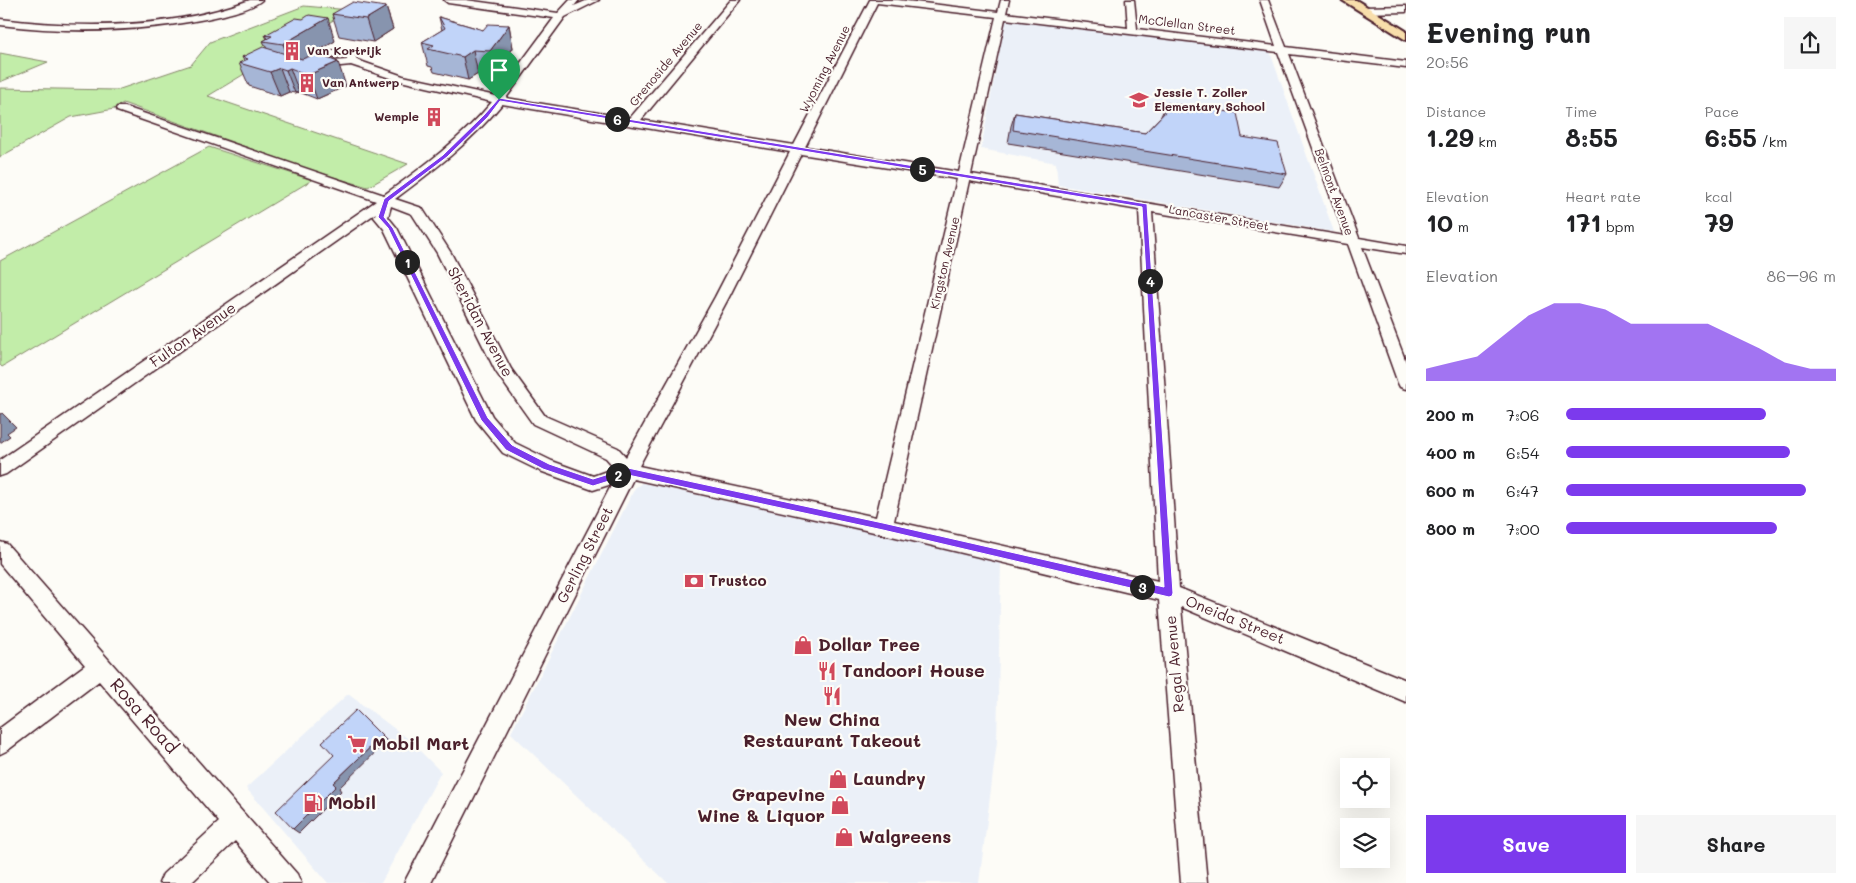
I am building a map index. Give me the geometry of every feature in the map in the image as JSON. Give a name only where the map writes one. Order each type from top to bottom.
[{"type":"main road","points":[[1348,0],[1406,36]]},
{"type":"street","points":[[0,22],[37,27],[70,28],[162,22],[230,10],[258,0]]},
{"type":"street","points":[[448,0],[560,16],[595,0]]},
{"type":"street","name":"Fulton Avenue","points":[[0,469],[386,200],[445,156],[486,116],[560,16],[576,0]]},
{"type":"street","name":"Grenoside Avenue","points":[[634,121],[736,0]]},
{"type":"street","name":"McClellan Street","points":[[875,0],[1406,65]]},
{"type":"street","name":"Wyoming Avenue","points":[[798,149],[875,0]]},
{"type":"street","name":"Kingston Avenue","points":[[883,526],[1005,0]]},
{"type":"street","points":[[1130,0],[1133,31]]},
{"type":"street","name":"Belmont Avenue","points":[[1264,0],[1406,383]]},
{"type":"street","points":[[1364,10],[1406,9]]},
{"type":"street","name":"Lancaster Street","points":[[352,62],[403,79],[499,100],[1406,250]]},
{"type":"street","name":"Sheridan Avenue","points":[[121,109],[417,211],[444,253],[504,372],[538,420],[612,453],[628,471]]},
{"type":"street","name":"Gerling Street","points":[[417,883],[628,471],[798,149]]},
{"type":"street","points":[[386,200],[381,217],[390,228],[485,420],[509,448],[546,466],[593,483],[628,471],[883,526]]},
{"type":"street","name":"Regal Avenue","points":[[1145,206],[1169,593],[1194,883]]},
{"type":"street","name":"Oneida Street","points":[[883,526],[1169,593],[1406,691]]},
{"type":"street","name":"Rosa Road","points":[[0,550],[288,883]]},
{"type":"street","points":[[0,742],[101,666]]},
{"type":"street","points":[[172,883],[236,823]]},
{"type":"shaded area","name":"Jessie T. Zoller Elementary School","points":[[1013,20],[1270,52],[1334,232],[1058,185],[1056,163],[981,149],[1005,21]]},
{"type":"shaded area","points":[[642,483],[1001,561],[997,742],[979,883],[668,883],[511,733],[635,488]]},
{"type":"shaded area","points":[[348,694],[407,738],[441,772],[381,883],[328,883],[246,788]]},
{"type":"green space","points":[[304,6],[350,10],[208,96],[408,164],[368,187],[319,173],[123,103],[114,109],[71,117],[0,157],[0,88],[117,90],[191,65],[210,42]]},
{"type":"green space","points":[[0,53],[48,62],[0,82]]},
{"type":"green space","points":[[209,147],[312,180],[2,367],[0,365],[0,261]]},
{"type":"building","points":[[353,2],[386,7],[366,19],[332,14]]},
{"type":"building","points":[[309,15],[328,18],[283,44],[263,41],[272,36],[265,35],[296,18],[303,19]]},
{"type":"building","points":[[439,17],[483,30],[488,24],[509,25],[490,51],[473,50],[463,57],[428,49],[434,45],[422,42],[445,28]]},
{"type":"building","points":[[263,47],[302,59],[316,54],[338,62],[308,75],[290,68],[286,70],[280,68],[270,72],[239,63],[248,59],[242,57]]},
{"type":"building","points":[[1167,103],[1237,113],[1242,137],[1278,143],[1287,174],[1013,130],[1015,113],[1145,133],[1168,109]]},
{"type":"building","points":[[356,710],[382,736],[333,783],[336,786],[293,829],[276,811],[334,755],[322,742]]},
{"type":"place","name":"Van Kortrijk","points":[[292,51]]},
{"type":"place","name":"Van Antwerp","points":[[307,83]]},
{"type":"place","name":"Jessie T. Zoller Elementary School","points":[[1139,100]]},
{"type":"place","name":"Wemple","points":[[434,117]]},
{"type":"place","name":"Trustco","points":[[694,581]]},
{"type":"place","name":"Dollar Tree","points":[[803,645]]},
{"type":"place","name":"Tandoori House","points":[[827,671]]},
{"type":"place","name":"New China Restaurant Takeout","points":[[832,696]]},
{"type":"place","name":"Mobil Mart","points":[[357,744]]},
{"type":"place","name":"Laundry","points":[[838,779]]},
{"type":"place","name":"Mobil","points":[[313,803]]},
{"type":"place","name":"Grapevine Wine & Liquor","points":[[840,805]]},
{"type":"place","name":"Walgreens","points":[[844,837]]},
{"type":"route","points":[[499,100],[1145,206],[1169,593],[883,526],[628,471],[593,483],[546,466],[509,448],[485,420],[390,228],[381,217],[386,200],[445,156],[486,116],[499,100]]}]
